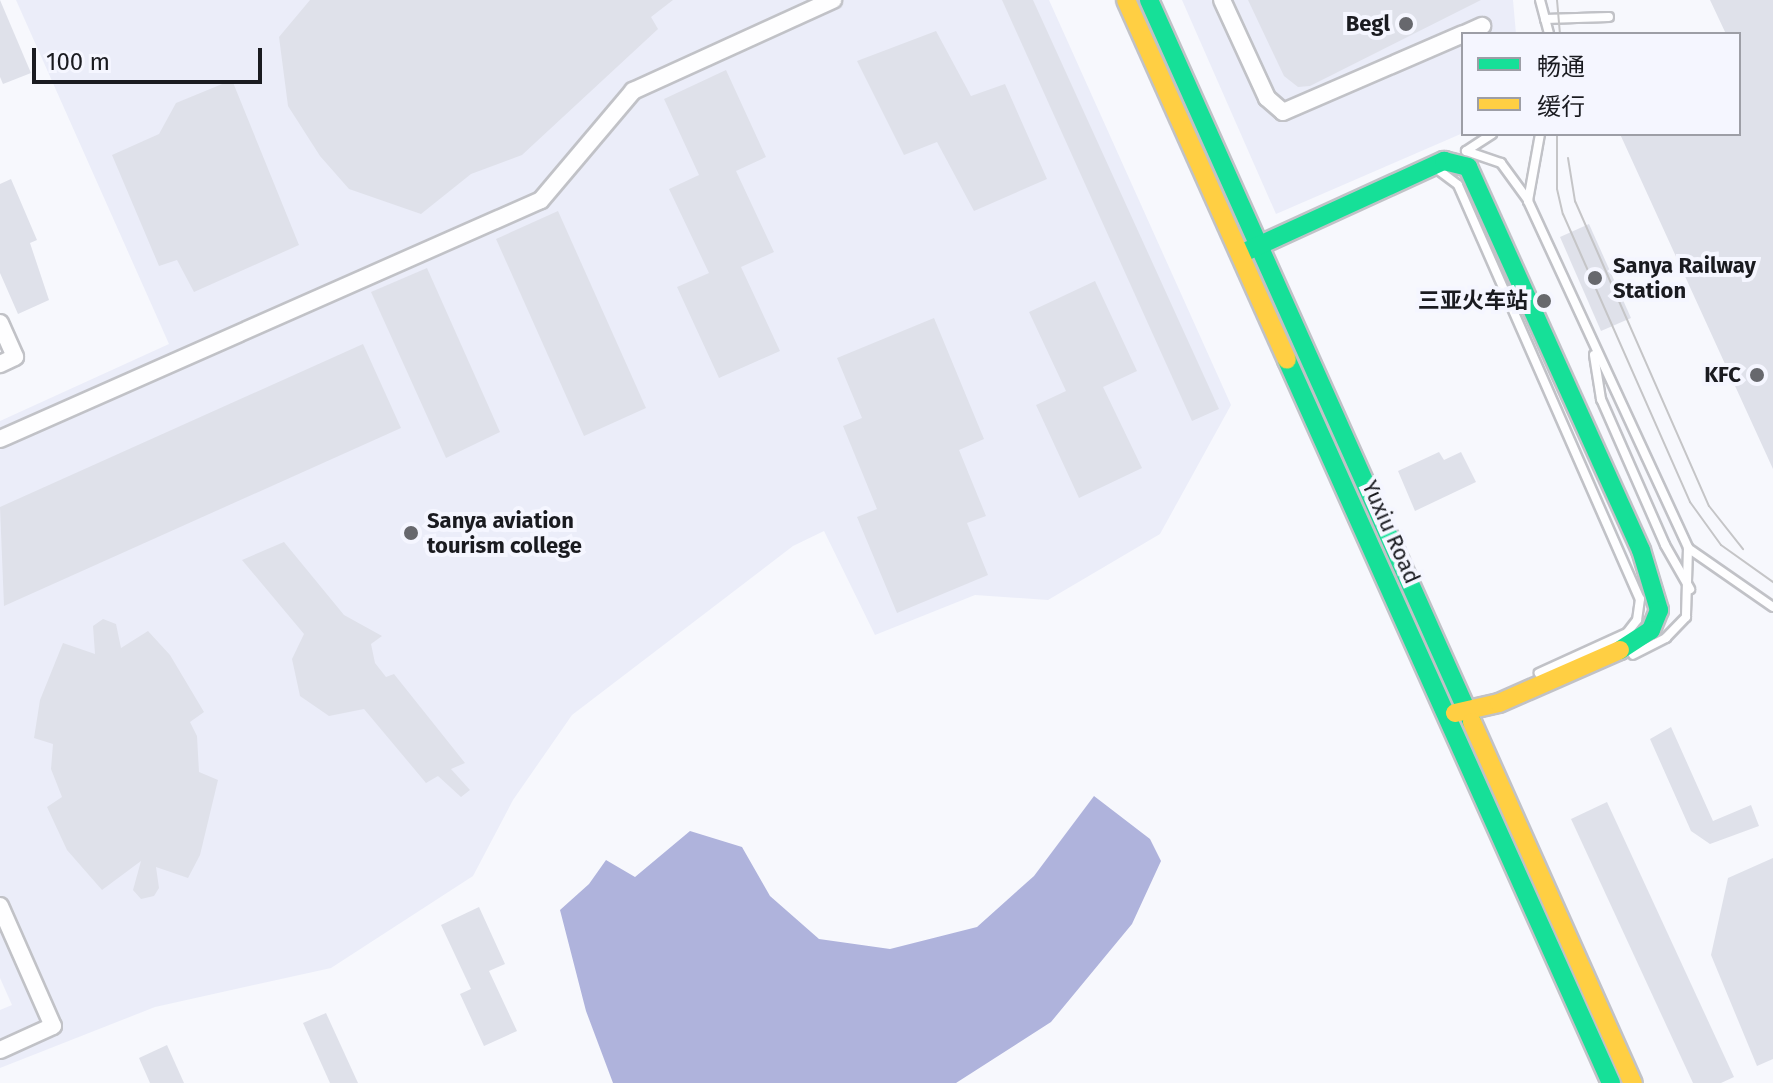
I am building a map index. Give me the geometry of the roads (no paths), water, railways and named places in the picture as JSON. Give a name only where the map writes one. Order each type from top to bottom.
[{"type":"main road","name":"Yuxiu Road","points":[[1126,0],[1611,1083]]},
{"type":"main road","name":"Yuxiu Road","points":[[1149,0],[1633,1083]]},
{"type":"main road","points":[[1241,254],[1436,165],[1468,167],[1478,180],[1658,597],[1656,621],[1645,637],[1499,703],[1446,715]]},
{"type":"street","points":[[0,439],[541,200],[633,91],[833,0]]},
{"type":"street","points":[[1222,0],[1267,98],[1283,112],[1461,35]]},
{"type":"street","points":[[1468,32],[1482,26]]},
{"type":"street","points":[[0,323],[15,357],[0,364]]},
{"type":"street","points":[[0,906],[53,1026],[0,1050]]},
{"type":"lane","points":[[1540,0],[1548,32]]},
{"type":"lane","points":[[1545,19],[1609,17]]},
{"type":"lane","points":[[1543,32],[1545,19]]},
{"type":"lane","points":[[1436,165],[1489,136]]},
{"type":"lane","points":[[1528,201],[1540,136]]},
{"type":"lane","points":[[1466,151],[1501,163],[1528,201],[1594,351],[1619,388],[1688,548],[1691,590],[1686,617],[1652,647],[1518,705],[1499,703]]},
{"type":"lane","points":[[1594,351],[1601,399],[1665,545],[1691,590]]},
{"type":"lane","points":[[1688,548],[1773,607]]},
{"type":"water","points":[[1094,796],[1150,839],[1161,861],[1132,924],[1051,1022],[956,1083],[613,1083],[586,1011],[560,910],[589,884],[606,860],[635,877],[690,831],[742,847],[770,896],[819,939],[890,949],[977,927],[1034,876]]},
{"type":"tram line","points":[[1557,0],[1560,32]]},
{"type":"tram line","points":[[1557,136],[1557,189],[1563,214],[1690,502],[1721,545],[1773,582]]},
{"type":"tram line","points":[[1568,158],[1575,201],[1709,506],[1743,549]]},
{"type":"place","name":"Begl","points":[[1406,24]]},
{"type":"place","name":"Sanya Railway Station","points":[[1595,278]]},
{"type":"place","name":"三亚火车站","points":[[1544,301]]},
{"type":"place","name":"KFC","points":[[1757,375]]},
{"type":"place","name":"Sanya aviation tourism college","points":[[411,533]]}]
